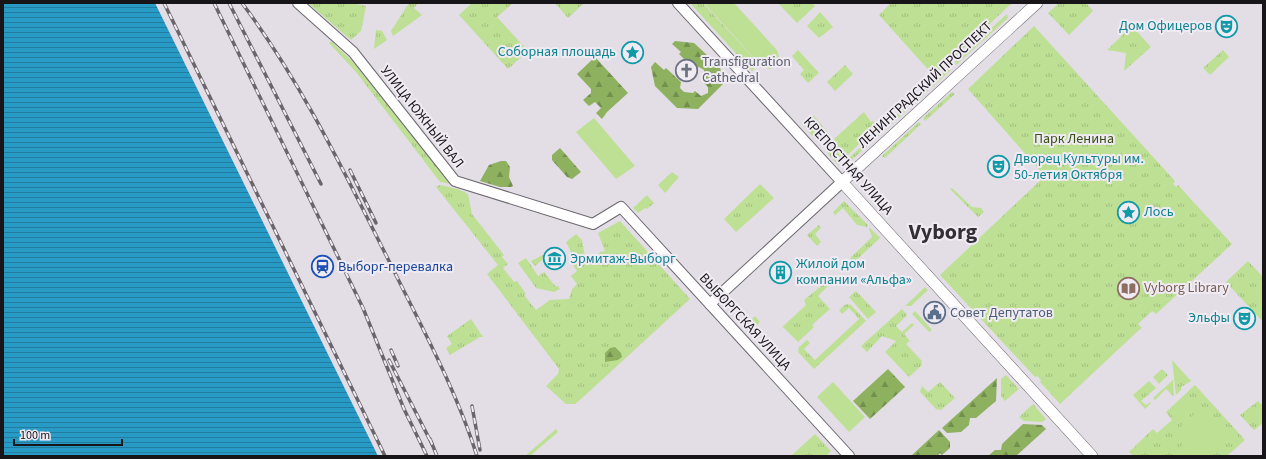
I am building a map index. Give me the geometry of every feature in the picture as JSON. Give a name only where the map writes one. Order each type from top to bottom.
[{"type":"main road","name":"ЛЕНИНГРАДСКИЙ ПРОСПЕКТ","points":[[842,182],[1037,3]]},
{"type":"main road","name":"КРЕПОСТНАЯ УЛИЦА","points":[[842,182],[1092,456]]},
{"type":"street","name":"УЛИЦА ЮЖНЫЙ ВАЛ","points":[[298,3],[353,52],[455,181],[593,224],[621,207]]},
{"type":"street","name":"КРЕПОСТНАЯ УЛИЦА","points":[[678,3],[842,182]]},
{"type":"street","name":"ЛЕНИНГРАДСКИЙ ПРОСПЕКТ","points":[[710,304],[842,182]]},
{"type":"street","name":"ВЫБОРГСКАЯ УЛИЦА","points":[[621,207],[849,456]]},
{"type":"green space","points":[[308,3],[351,3],[366,6],[361,31],[351,40]]},
{"type":"green space","points":[[409,3],[418,3],[414,8],[422,15],[393,36],[391,31]]},
{"type":"green space","points":[[472,3],[513,3],[497,17],[528,51],[508,69],[459,15]]},
{"type":"green space","points":[[555,3],[584,3],[568,18]]},
{"type":"green space","points":[[690,3],[703,3],[759,64],[752,71]]},
{"type":"green space","points":[[704,3],[734,3],[776,49],[779,55],[778,63],[770,69],[762,67]]},
{"type":"green space","points":[[778,3],[812,3],[815,6],[797,23]]},
{"type":"green space","points":[[891,3],[1012,3],[934,76],[879,15]]},
{"type":"green space","points":[[1059,3],[1086,3],[1093,11],[1069,35],[1048,13]]},
{"type":"green space","points":[[820,12],[833,27],[819,38],[807,26]]},
{"type":"green space","points":[[1007,14],[1008,18],[956,65],[955,61]]},
{"type":"green space","name":"Парк Ленина","points":[[1034,26],[1175,181],[1173,184],[1176,187],[1178,185],[1232,244],[1156,314],[1152,311],[1138,324],[1142,328],[1060,404],[1040,382],[1041,380],[1037,376],[1035,377],[940,275],[1045,176],[968,89]]},
{"type":"green space","points":[[1132,26],[1151,47],[1124,71],[1126,53],[1107,50]]},
{"type":"green space","points":[[376,30],[382,31],[387,40],[374,49]]},
{"type":"green space","points":[[331,41],[354,63],[451,184],[440,182],[356,72],[329,43]]},
{"type":"green space","points":[[675,41],[694,43],[720,67],[723,84],[698,109],[677,108],[655,86],[651,67],[655,62],[664,70],[666,68],[681,82],[680,88],[684,92],[693,93],[695,91],[701,96],[708,93],[708,87],[703,82],[705,79],[704,70],[699,67],[694,69],[679,54],[681,52],[672,44]]},
{"type":"green space","points":[[798,50],[819,73],[808,83],[800,74],[804,70],[792,56]]},
{"type":"green space","points":[[1223,50],[1229,57],[1210,75],[1203,68]]},
{"type":"green space","points":[[595,57],[628,93],[607,112],[602,119],[596,113],[601,108],[595,102],[589,106],[583,100],[591,93],[591,89],[577,74]]},
{"type":"green space","points":[[845,65],[853,74],[835,91],[827,82]]},
{"type":"green space","points":[[950,66],[951,70],[911,106],[908,104]]},
{"type":"green space","points":[[952,92],[955,94],[925,121],[923,118]]},
{"type":"green space","points":[[904,108],[908,109],[844,167],[841,165]]},
{"type":"green space","points":[[864,112],[871,122],[873,121],[878,125],[838,165],[827,152],[837,144],[834,139]]},
{"type":"green space","points":[[813,115],[830,135],[819,143],[801,123],[804,121],[819,133],[820,131],[809,118]]},
{"type":"green space","points":[[594,118],[635,166],[616,179],[576,132]]},
{"type":"green space","points":[[919,122],[921,124],[885,158],[882,156]]},
{"type":"green space","points":[[560,148],[581,172],[572,179],[567,177],[552,160],[552,155]]},
{"type":"green space","points":[[506,161],[510,167],[509,177],[513,186],[500,187],[480,181],[489,165]]},
{"type":"green space","points":[[672,172],[679,177],[665,193],[658,185]]},
{"type":"green space","points":[[760,184],[774,198],[736,232],[724,219]]},
{"type":"green space","points":[[440,185],[458,189],[468,194],[472,214],[504,255],[502,257],[508,264],[503,268],[514,282],[517,281],[526,294],[524,295],[536,310],[550,300],[569,299],[572,289],[577,284],[571,276],[577,271],[570,261],[574,258],[566,242],[576,234],[582,240],[585,257],[598,255],[600,252],[605,251],[598,233],[620,221],[690,299],[580,400],[575,404],[566,404],[546,386],[558,374],[559,369],[487,274],[498,265],[436,187]]},
{"type":"green space","points":[[952,188],[972,207],[981,208],[984,212],[978,217],[950,189]]},
{"type":"green space","points":[[647,195],[654,203],[647,209],[645,208],[638,213],[633,208]]},
{"type":"green space","points":[[844,201],[868,225],[867,227],[857,225],[843,208],[835,215],[833,212]]},
{"type":"green space","points":[[819,225],[821,228],[815,234],[821,242],[817,246],[807,235]]},
{"type":"green space","points":[[870,228],[880,238],[854,262],[850,258],[872,237]]},
{"type":"green space","points":[[555,249],[535,266],[531,261]]},
{"type":"green space","points":[[526,258],[538,276],[544,272],[556,287],[558,286],[560,289],[554,292],[536,288],[518,263]]},
{"type":"green space","points":[[1248,261],[1263,277],[1263,322],[1226,282]]},
{"type":"green space","points":[[830,279],[830,284],[818,296],[830,309],[812,325],[814,327],[798,342],[783,327],[776,333],[806,305],[804,300]]},
{"type":"green space","points":[[925,287],[928,290],[911,306],[905,306]]},
{"type":"green space","points":[[856,291],[876,312],[868,319],[849,297]]},
{"type":"green space","points":[[846,304],[851,305],[866,321],[814,369],[798,352],[799,347],[807,340],[810,343],[804,349],[815,360],[859,319],[849,308],[842,314],[839,310]]},
{"type":"green space","points":[[902,309],[907,315],[896,326],[902,332],[912,323],[914,325],[904,334],[910,341],[906,344],[922,361],[921,366],[909,377],[885,352],[896,341],[882,336],[867,352],[861,346]]},
{"type":"green space","points":[[915,311],[932,330],[929,332],[912,314]]},
{"type":"green space","points":[[755,316],[760,322],[749,333],[744,327]]},
{"type":"green space","points":[[471,319],[483,337],[480,337],[450,355],[446,348],[452,344],[447,336]]},
{"type":"green space","points":[[615,347],[621,353],[622,357],[618,360],[605,362],[605,353],[610,348]]},
{"type":"green space","points":[[1172,360],[1191,381],[1181,387],[1181,390],[1176,395]]},
{"type":"green space","points":[[888,369],[905,387],[870,419],[853,401]]},
{"type":"green space","points":[[1162,369],[1168,375],[1159,384],[1153,377]]},
{"type":"green space","points":[[1006,375],[1019,389],[1005,401],[1001,396],[1001,379]]},
{"type":"green space","points":[[997,378],[996,401],[976,418],[970,418],[969,425],[961,432],[947,433],[942,428]]},
{"type":"green space","points":[[1173,380],[1174,397],[1166,389],[1155,400],[1153,398]]},
{"type":"green space","points":[[1149,381],[1156,388],[1141,401],[1146,405],[1150,402],[1151,403],[1145,409],[1133,395]]},
{"type":"green space","points":[[833,382],[865,417],[849,432],[817,397]]},
{"type":"green space","points":[[940,382],[955,398],[941,410],[936,409],[920,392],[922,386],[928,392]]},
{"type":"green space","points":[[1195,385],[1245,440],[1227,456],[1133,456],[1129,452],[1153,429],[1157,433],[1172,420],[1166,412]]},
{"type":"green space","points":[[1186,397],[1194,407],[1177,422],[1169,412]]},
{"type":"green space","points":[[1258,401],[1263,406],[1263,423],[1254,430],[1240,415]]},
{"type":"green space","points":[[1033,404],[1046,419],[1042,422],[1024,421],[1019,417]]},
{"type":"green space","points":[[1202,407],[1227,434],[1203,456],[1190,456],[1181,446],[1190,437],[1181,426]]},
{"type":"green space","points":[[1023,424],[1042,425],[1046,429],[1016,456],[988,456],[995,450],[1001,450],[1002,444]]},
{"type":"green space","points":[[556,429],[558,432],[530,456],[525,456]]},
{"type":"green space","points":[[939,430],[950,442],[950,448],[942,455],[940,453],[937,456],[911,456]]},
{"type":"green space","points":[[815,434],[831,451],[826,456],[791,456]]},
{"type":"water","points":[[3,3],[155,3],[378,456],[3,456]]},
{"type":"railway","points":[[164,3],[385,456]]},
{"type":"railway","points":[[214,3],[363,308],[404,409],[427,456]]},
{"type":"railway","points":[[229,3],[321,184]]},
{"type":"railway","points":[[242,3],[264,33],[322,130],[437,358],[459,406],[477,456]]},
{"type":"railway","points":[[350,170],[376,223]]},
{"type":"railway","points":[[391,350],[398,366]]},
{"type":"railway","points":[[389,360],[432,444]]},
{"type":"railway","points":[[472,406],[480,450]]},
{"type":"railway","points":[[430,439],[437,456]]},
{"type":"place","name":"Дом Офицеров","points":[[1227,26]]},
{"type":"place","name":"Соборная площадь","points":[[632,52]]},
{"type":"place","name":"Transfiguration Cathedral","points":[[686,70]]},
{"type":"place","name":"Дворец Культуры им. 50-летия Октября","points":[[999,167]]},
{"type":"place","name":"Лось","points":[[1128,212]]},
{"type":"place","name":"Эрмитаж-Выборг","points":[[554,259]]},
{"type":"place","name":"Выборг-перевалка","points":[[322,267]]},
{"type":"place","name":"Жилой дом компании «Альфа»","points":[[780,272]]},
{"type":"place","name":"Vyborg Library","points":[[1129,288]]},
{"type":"place","name":"Совет Депутатов","points":[[935,313]]},
{"type":"place","name":"Эльфы","points":[[1245,318]]},
{"type":"district","name":"Vyborg","points":[[943,232]]}]
